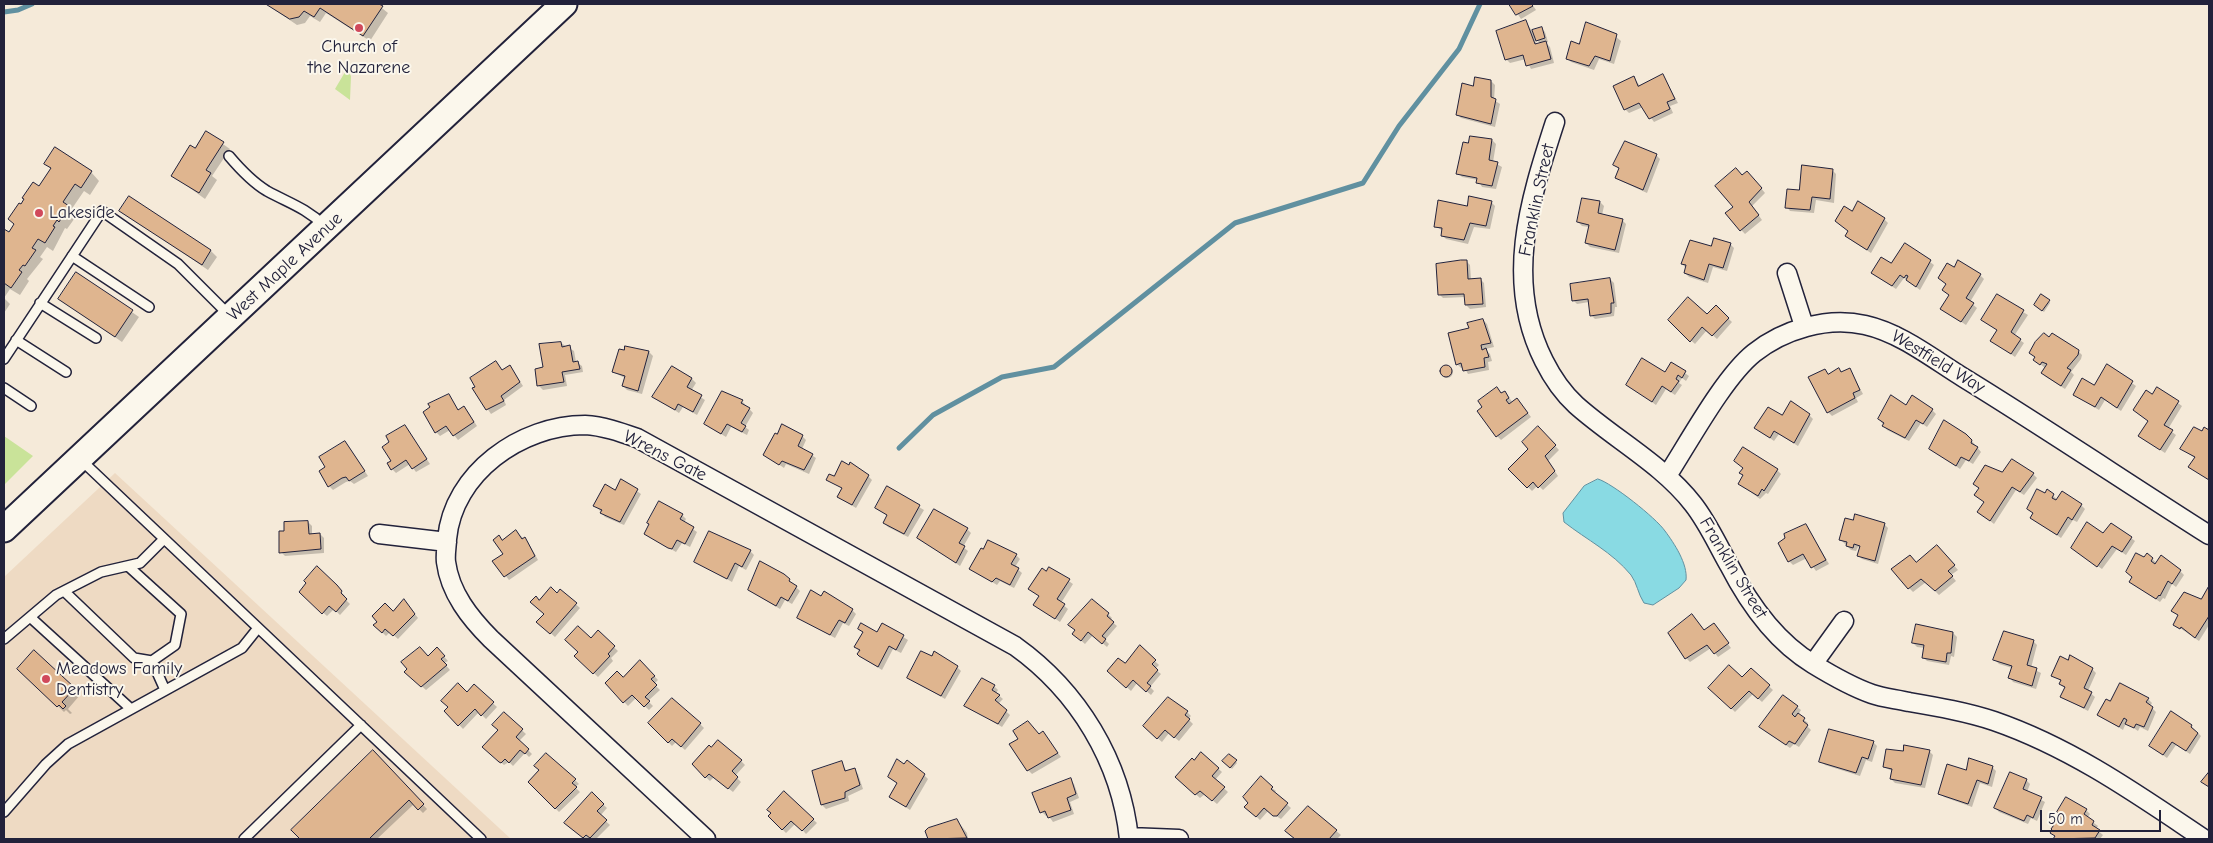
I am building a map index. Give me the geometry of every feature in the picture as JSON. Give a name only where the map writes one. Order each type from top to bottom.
[{"type":"main road","name":"West Maple Avenue","points":[[4,529],[564,4]]},
{"type":"street","name":"Franklin Street","points":[[1555,122],[1541,166],[1525,240],[1522,280],[1526,311],[1535,342],[1552,376],[1573,402],[1610,434],[1667,476],[1693,504],[1714,534],[1745,594],[1765,622],[1790,647],[1813,664],[1873,695],[1991,720],[2055,745],[2107,774],[2204,839]]},
{"type":"street","points":[[1787,273],[1804,326]]},
{"type":"street","name":"Westfield Way","points":[[1667,476],[1738,370],[1761,348],[1804,326],[1835,323],[1863,324],[1889,332],[1996,397],[2209,535]]},
{"type":"street","name":"Wrens Gate","points":[[706,839],[475,623],[462,606],[451,582],[446,560],[449,523],[462,492],[478,471],[506,449],[534,434],[576,426],[614,430],[637,438],[1015,646],[1034,660],[1072,699],[1096,735],[1122,801],[1128,838]]},
{"type":"street","points":[[379,534],[447,542]]},
{"type":"street","points":[[1813,664],[1844,621]]},
{"type":"street","points":[[1128,838],[1179,839]]},
{"type":"lane","points":[[229,156],[254,181],[267,190],[308,210],[327,227]]},
{"type":"lane","points":[[4,359],[102,211],[178,264],[231,317]]},
{"type":"lane","points":[[72,256],[149,307]]},
{"type":"lane","points":[[40,303],[96,338]]},
{"type":"lane","points":[[16,340],[66,372]]},
{"type":"lane","points":[[4,388],[31,406]]},
{"type":"lane","points":[[80,459],[481,839]]},
{"type":"lane","points":[[4,639],[64,591],[100,572],[140,563],[164,539]]},
{"type":"lane","points":[[64,591],[134,658],[152,661],[175,645],[180,614],[128,566]]},
{"type":"lane","points":[[30,617],[131,709]]},
{"type":"lane","points":[[4,812],[46,764],[68,744],[242,648],[258,628]]},
{"type":"lane","points":[[152,661],[165,690]]},
{"type":"lane","points":[[244,839],[361,725]]},
{"type":"shaded area","points":[[115,473],[511,839],[4,839],[4,577]]},
{"type":"green space","points":[[345,72],[351,76],[350,100],[335,89]]},
{"type":"green space","points":[[4,436],[33,456],[4,485]]},
{"type":"water","points":[[1598,479],[1623,494],[1653,518],[1669,536],[1683,561],[1686,580],[1679,588],[1653,605],[1644,603],[1633,578],[1624,567],[1608,553],[1564,522],[1563,513],[1584,486]]},
{"type":"building","name":"Church of the Nazarene","points":[[266,4],[379,4],[383,6],[363,36],[320,8],[314,17],[304,11],[299,17],[290,19]]},
{"type":"building","points":[[1509,4],[1531,4],[1533,6],[1516,15]]},
{"type":"building","points":[[1526,20],[1535,44],[1546,41],[1551,59],[1526,66],[1523,55],[1505,60],[1496,31]]},
{"type":"building","points":[[1586,22],[1617,34],[1610,61],[1595,56],[1589,66],[1566,59],[1571,41],[1579,44]]},
{"type":"building","points":[[1542,27],[1545,38],[1536,41],[1532,30]]},
{"type":"building","points":[[1663,74],[1675,99],[1667,102],[1670,109],[1649,119],[1639,103],[1624,110],[1613,86],[1634,76],[1638,86]]},
{"type":"building","points":[[1475,77],[1491,80],[1491,97],[1496,99],[1491,124],[1456,115],[1462,83],[1473,86]]},
{"type":"building","points":[[206,131],[224,142],[206,170],[211,173],[199,193],[171,176],[190,145],[195,148]]},
{"type":"building","points":[[1470,136],[1492,139],[1489,160],[1498,162],[1492,186],[1476,183],[1477,178],[1456,174],[1463,142],[1468,143]]},
{"type":"building","points":[[1625,141],[1657,154],[1643,190],[1615,178],[1619,168],[1613,165]]},
{"type":"building","name":"Lakeside","points":[[55,147],[92,171],[81,188],[75,184],[63,202],[69,206],[59,222],[57,220],[53,226],[55,227],[45,243],[38,239],[32,248],[36,250],[25,266],[23,265],[19,270],[22,272],[11,288],[4,283],[4,229],[9,232],[14,224],[8,219],[19,203],[21,204],[24,199],[22,198],[33,182],[39,186],[51,168],[44,164]]},
{"type":"building","points":[[1802,165],[1833,169],[1830,199],[1812,197],[1810,210],[1785,208],[1787,189],[1799,190]]},
{"type":"building","points":[[1736,168],[1742,175],[1747,171],[1762,188],[1749,202],[1759,215],[1740,231],[1725,213],[1733,207],[1715,186]]},
{"type":"building","points":[[129,196],[211,250],[202,265],[119,211]]},
{"type":"building","points":[[1469,196],[1492,201],[1486,226],[1470,223],[1464,240],[1441,236],[1442,228],[1434,227],[1438,200],[1467,206]]},
{"type":"building","points":[[1582,198],[1600,201],[1598,213],[1623,219],[1615,250],[1585,243],[1589,225],[1577,222]]},
{"type":"building","points":[[1858,201],[1885,218],[1867,250],[1845,236],[1848,231],[1835,221],[1844,206],[1852,211]]},
{"type":"building","points":[[1714,238],[1731,243],[1723,268],[1709,264],[1704,280],[1684,273],[1686,265],[1681,264],[1690,240],[1711,246]]},
{"type":"building","points":[[1905,243],[1931,260],[1916,287],[1906,280],[1908,276],[1906,275],[1904,278],[1900,275],[1892,286],[1871,273],[1881,257],[1891,263]]},
{"type":"building","points":[[1467,260],[1468,279],[1481,278],[1483,304],[1465,305],[1464,294],[1438,295],[1436,264]]},
{"type":"building","points":[[1958,260],[1981,274],[1966,298],[1974,303],[1961,322],[1940,309],[1949,295],[1942,290],[1946,284],[1938,278],[1947,263],[1954,267]]},
{"type":"building","points":[[76,272],[133,310],[115,337],[58,299]]},
{"type":"building","points":[[1610,278],[1614,303],[1611,303],[1611,313],[1590,316],[1588,299],[1572,301],[1570,284]]},
{"type":"building","points":[[1997,294],[2024,310],[2011,332],[2021,339],[2011,354],[1990,341],[1997,330],[1981,320]]},
{"type":"building","points":[[2041,294],[2050,300],[2042,311],[2034,305]]},
{"type":"building","points":[[1688,297],[1707,314],[1716,305],[1729,318],[1712,336],[1702,327],[1690,342],[1668,320]]},
{"type":"building","points":[[1483,319],[1491,343],[1481,345],[1482,350],[1486,348],[1489,357],[1484,358],[1485,367],[1463,371],[1461,363],[1456,365],[1448,333],[1469,328],[1467,323]]},
{"type":"building","points":[[2044,333],[2049,337],[2052,333],[2079,350],[2078,355],[2067,368],[2071,370],[2061,386],[2041,373],[2047,364],[2042,362],[2040,365],[2033,360],[2035,357],[2029,353],[2035,342]]},
{"type":"building","points":[[561,342],[562,347],[570,345],[573,362],[578,361],[580,369],[562,372],[564,382],[537,386],[535,369],[543,367],[539,344]]},
{"type":"building","points":[[625,346],[649,351],[638,391],[622,386],[625,376],[612,372],[619,349],[624,350]]},
{"type":"building","points":[[1642,358],[1665,372],[1671,362],[1686,371],[1682,378],[1678,375],[1676,379],[1679,381],[1671,392],[1662,386],[1652,402],[1626,385]]},
{"type":"building","points":[[496,361],[502,370],[510,365],[520,382],[501,396],[504,401],[486,410],[472,388],[475,387],[470,378]]},
{"type":"building","points":[[2107,364],[2133,381],[2117,408],[2101,397],[2095,407],[2073,395],[2082,378],[2094,385]]},
{"type":"building","points":[[1448,365],[1451,366],[1451,376],[1444,377],[1441,376],[1440,369],[1441,366]]},
{"type":"building","points":[[672,366],[692,378],[687,387],[702,395],[693,412],[678,404],[675,410],[652,397]]},
{"type":"building","points":[[1839,368],[1841,372],[1850,368],[1860,390],[1853,393],[1855,398],[1827,413],[1808,377],[1825,369],[1828,374]]},
{"type":"building","points":[[1497,387],[1501,393],[1505,391],[1509,398],[1506,400],[1509,404],[1517,398],[1528,413],[1496,437],[1477,411],[1482,407],[1478,401]]},
{"type":"building","points":[[2157,387],[2179,401],[2164,425],[2173,430],[2160,450],[2138,436],[2148,421],[2133,410],[2146,390],[2152,394]]},
{"type":"building","points":[[722,391],[743,400],[741,403],[750,408],[741,423],[746,426],[742,432],[727,424],[721,434],[704,424]]},
{"type":"building","points":[[449,394],[458,410],[464,406],[474,422],[453,436],[446,426],[435,433],[423,412],[430,407],[428,404]]},
{"type":"building","points":[[1891,395],[1906,405],[1912,395],[1933,409],[1923,424],[1916,420],[1905,438],[1882,426],[1884,423],[1878,419]]},
{"type":"building","points":[[1791,401],[1810,414],[1794,443],[1774,431],[1770,438],[1754,428],[1768,407],[1782,415]]},
{"type":"building","points":[[1944,420],[1966,434],[1972,440],[1971,443],[1978,447],[1969,461],[1961,457],[1956,466],[1929,449]]},
{"type":"building","points":[[782,424],[803,435],[798,446],[813,454],[804,470],[782,461],[779,465],[763,455]]},
{"type":"building","points":[[405,425],[427,459],[412,469],[406,460],[391,470],[387,463],[391,461],[382,447],[389,442],[386,436]]},
{"type":"building","points":[[1538,426],[1556,445],[1545,456],[1555,471],[1538,488],[1533,482],[1527,488],[1508,469],[1528,449],[1522,442]]},
{"type":"building","points":[[2194,427],[2202,431],[2204,427],[2209,430],[2209,480],[2188,467],[2195,457],[2180,449]]},
{"type":"building","points":[[345,441],[365,471],[349,481],[346,477],[342,478],[328,487],[319,471],[325,467],[319,457]]},
{"type":"building","points":[[1743,447],[1778,469],[1764,491],[1762,489],[1758,496],[1738,484],[1743,475],[1739,473],[1743,468],[1734,461]]},
{"type":"building","points":[[2012,459],[2034,473],[2020,492],[2012,487],[1990,521],[1977,512],[1984,502],[1974,495],[1979,488],[1973,484],[1985,465],[2002,472]]},
{"type":"building","points":[[842,461],[849,465],[850,462],[869,475],[852,505],[837,497],[842,488],[826,480],[829,474],[834,476]]},
{"type":"building","points":[[621,479],[638,489],[620,522],[600,513],[602,510],[593,506],[605,484],[615,490]]},
{"type":"building","points":[[887,486],[920,505],[904,534],[883,523],[887,515],[875,508]]},
{"type":"building","points":[[2037,489],[2045,493],[2047,489],[2054,494],[2052,498],[2056,500],[2062,491],[2082,504],[2072,520],[2068,517],[2057,535],[2030,518],[2033,513],[2027,509]]},
{"type":"building","points":[[659,501],[683,514],[680,519],[694,527],[685,544],[677,540],[672,549],[644,534],[649,524],[647,523]]},
{"type":"building","points":[[934,509],[968,528],[959,543],[965,546],[956,563],[917,538]]},
{"type":"building","points":[[1855,514],[1885,523],[1875,561],[1857,556],[1860,546],[1854,544],[1853,548],[1846,546],[1847,542],[1839,540],[1845,518],[1853,520]]},
{"type":"building","points":[[308,521],[309,534],[320,533],[321,549],[279,553],[279,531],[284,531],[284,522]]},
{"type":"building","points":[[2087,522],[2103,533],[2111,523],[2132,537],[2122,552],[2112,546],[2097,567],[2071,548]]},
{"type":"building","points":[[1806,524],[1826,560],[1811,568],[1803,554],[1788,562],[1778,543],[1785,538],[1784,534]]},
{"type":"building","points":[[516,530],[522,539],[525,537],[535,556],[504,577],[492,561],[503,554],[493,540],[499,535],[502,540]]},
{"type":"building","points":[[709,531],[751,550],[742,567],[735,563],[727,579],[694,562]]},
{"type":"building","points":[[988,540],[1017,554],[1011,564],[1019,568],[1010,585],[996,578],[992,582],[969,569]]},
{"type":"building","points":[[1937,545],[1955,565],[1948,571],[1953,576],[1935,591],[1921,579],[1908,589],[1891,569],[1910,555],[1916,562]]},
{"type":"building","points":[[2136,553],[2144,557],[2147,553],[2153,558],[2151,561],[2155,564],[2161,555],[2181,570],[2172,584],[2168,581],[2160,596],[2156,599],[2129,582],[2132,577],[2126,572]]},
{"type":"building","points":[[760,561],[784,574],[790,579],[789,581],[797,586],[788,601],[781,597],[776,606],[748,590]]},
{"type":"building","points":[[317,566],[337,585],[347,599],[336,612],[329,606],[322,614],[299,592],[306,583],[304,581]]},
{"type":"building","points":[[1049,567],[1070,579],[1057,599],[1065,604],[1055,619],[1033,605],[1039,596],[1028,589],[1042,568],[1046,571]]},
{"type":"building","points":[[2209,586],[2209,616],[2195,638],[2181,627],[2180,629],[2173,625],[2178,615],[2171,611],[2184,592],[2201,599]]},
{"type":"building","points":[[551,587],[557,593],[560,589],[577,603],[550,634],[536,622],[544,614],[530,602],[536,596],[539,600]]},
{"type":"building","points":[[811,590],[821,596],[824,591],[853,609],[845,623],[839,620],[830,635],[797,618]]},
{"type":"building","points":[[404,599],[415,614],[393,636],[385,629],[382,633],[373,625],[377,622],[372,616],[385,603],[393,611]]},
{"type":"building","points":[[1092,599],[1109,613],[1107,616],[1114,622],[1102,636],[1106,639],[1102,644],[1088,632],[1081,641],[1072,634],[1075,630],[1068,625]]},
{"type":"building","points":[[1692,614],[1704,630],[1714,623],[1729,643],[1714,654],[1707,645],[1685,659],[1668,633]]},
{"type":"building","points":[[861,623],[877,632],[882,623],[904,635],[896,650],[889,646],[878,667],[859,656],[857,654],[860,650],[854,647],[863,632],[858,629]]},
{"type":"building","points":[[1916,624],[1953,632],[1951,653],[1947,653],[1946,662],[1922,658],[1924,645],[1912,643]]},
{"type":"building","points":[[578,626],[591,638],[598,630],[615,646],[608,654],[610,656],[593,674],[574,656],[578,652],[565,640]]},
{"type":"building","points":[[2004,631],[2034,640],[2027,665],[2037,668],[2032,686],[2008,678],[2012,666],[1993,660]]},
{"type":"building","points":[[1140,645],[1156,660],[1152,664],[1158,670],[1147,683],[1151,686],[1146,692],[1133,680],[1126,688],[1107,671],[1118,658],[1125,663]]},
{"type":"building","points":[[420,647],[428,656],[437,647],[445,656],[441,659],[447,665],[421,687],[404,672],[407,669],[401,662]]},
{"type":"building","name":"Meadows Family Dentistry","points":[[34,650],[75,688],[62,702],[66,706],[63,709],[59,705],[57,707],[17,669]]},
{"type":"building","points":[[921,651],[932,656],[934,651],[958,666],[941,696],[907,678]]},
{"type":"building","points":[[2070,655],[2093,668],[2084,688],[2092,692],[2084,708],[2060,697],[2065,687],[2059,684],[2061,680],[2051,676],[2060,656],[2068,660]]},
{"type":"building","points":[[640,660],[655,676],[651,679],[657,685],[645,697],[650,701],[644,707],[632,695],[623,703],[605,683],[617,671],[623,677]]},
{"type":"building","points":[[1729,665],[1742,677],[1751,668],[1770,685],[1758,699],[1749,691],[1731,709],[1708,688]]},
{"type":"building","points":[[982,678],[995,685],[992,690],[1000,695],[995,700],[1007,710],[998,724],[964,706]]},
{"type":"building","points":[[458,683],[467,692],[474,684],[494,702],[481,716],[475,709],[458,726],[444,711],[448,707],[441,701]]},
{"type":"building","points":[[2120,683],[2149,698],[2146,702],[2153,707],[2144,727],[2136,724],[2134,728],[2125,724],[2127,720],[2124,718],[2119,727],[2097,715],[2106,699],[2110,701]]},
{"type":"building","points":[[1783,695],[1798,706],[1792,714],[1795,717],[1798,713],[1805,718],[1803,721],[1808,725],[1795,744],[1789,741],[1786,745],[1759,727]]},
{"type":"building","points":[[1168,697],[1188,711],[1185,715],[1190,719],[1174,738],[1165,730],[1157,739],[1143,726]]},
{"type":"building","points":[[672,698],[701,723],[681,747],[672,739],[668,743],[648,723]]},
{"type":"building","points":[[2171,711],[2192,725],[2191,727],[2198,733],[2186,751],[2172,742],[2163,755],[2149,746]]},
{"type":"building","points":[[504,712],[523,729],[516,737],[529,749],[525,754],[520,750],[509,763],[505,759],[501,763],[499,762],[482,747],[498,730],[492,725]]},
{"type":"building","points":[[1028,721],[1039,734],[1043,731],[1058,753],[1027,771],[1009,744],[1018,739],[1013,731]]},
{"type":"building","points":[[1829,729],[1874,741],[1868,759],[1862,757],[1856,773],[1819,762]]},
{"type":"building","points":[[718,740],[742,760],[732,771],[738,777],[728,789],[709,774],[705,778],[692,764],[709,745],[711,747]]},
{"type":"building","points":[[1904,745],[1930,750],[1921,785],[1890,779],[1892,769],[1883,767],[1886,749],[1903,751]]},
{"type":"building","points":[[373,750],[424,804],[418,810],[409,800],[369,839],[300,839],[291,830]]},
{"type":"building","points":[[1201,752],[1219,768],[1212,776],[1225,787],[1212,801],[1200,791],[1195,795],[1175,777],[1192,758],[1194,760]]},
{"type":"building","points":[[546,753],[576,779],[572,783],[577,787],[555,809],[528,782],[539,770],[534,766]]},
{"type":"building","points":[[1229,754],[1237,760],[1230,768],[1222,761]]},
{"type":"building","points":[[1969,758],[1993,766],[1988,784],[1977,780],[1968,804],[1938,794],[1947,764],[1966,770]]},
{"type":"building","points":[[897,759],[904,764],[907,760],[925,774],[906,807],[889,797],[897,783],[888,777]]},
{"type":"building","points":[[842,761],[845,771],[855,768],[860,785],[845,792],[845,798],[821,805],[812,771]]},
{"type":"building","points":[[2010,772],[2027,779],[2023,789],[2042,797],[2033,818],[2027,815],[2024,821],[1994,808]]},
{"type":"building","points":[[2209,772],[2209,787],[2201,782]]},
{"type":"building","points":[[1261,776],[1273,787],[1271,789],[1288,803],[1277,816],[1273,816],[1264,808],[1256,817],[1244,807],[1248,803],[1243,797]]},
{"type":"building","points":[[1071,778],[1076,794],[1067,798],[1071,810],[1048,818],[1045,811],[1040,813],[1032,793]]},
{"type":"building","points":[[784,791],[814,819],[802,831],[791,821],[782,830],[768,816],[771,813],[767,810]]},
{"type":"building","points":[[592,792],[604,804],[597,811],[607,820],[590,838],[586,835],[583,838],[564,823]]},
{"type":"building","points":[[2066,797],[2087,809],[2084,814],[2094,821],[2092,825],[2100,830],[2095,838],[2053,839],[2055,836],[2050,833],[2051,829],[2061,815],[2057,812]]},
{"type":"building","points":[[1308,806],[1337,830],[1329,839],[1295,839],[1285,831]]},
{"type":"building","points":[[957,819],[967,838],[928,839],[925,831],[928,828]]},
{"type":"waterway","points":[[4,12],[18,10],[32,4]]},
{"type":"waterway","points":[[899,448],[933,415],[1002,377],[1054,367],[1235,223],[1363,183],[1399,126],[1459,49],[1480,4]]},
{"type":"place","name":"Church of the Nazarene","points":[[359,28]]},
{"type":"place","name":"Lakeside","points":[[39,213]]},
{"type":"place","name":"Meadows Family Dentistry","points":[[46,679]]}]
